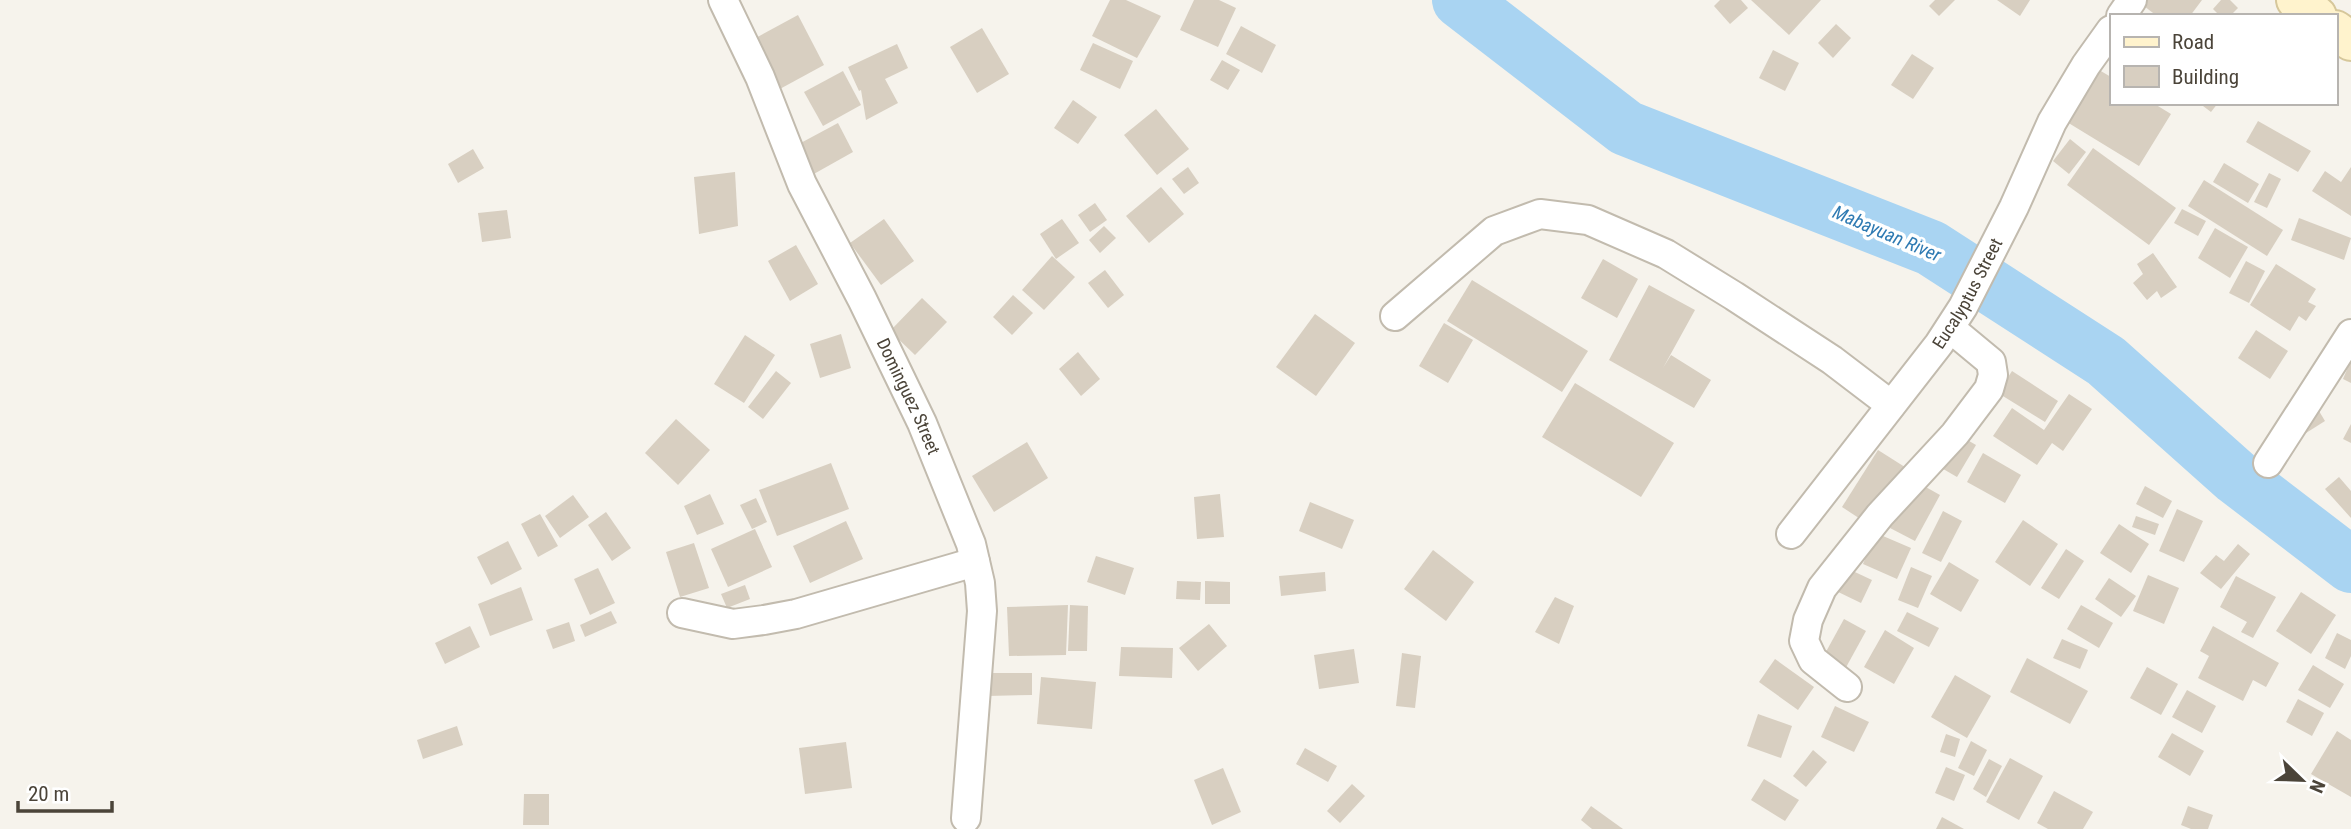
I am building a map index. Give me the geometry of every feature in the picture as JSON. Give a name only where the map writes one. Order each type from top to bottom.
[{"type":"street","name":"Dominguez Street","points":[[723,0],[760,77],[802,184],[922,423],[971,544],[980,583],[982,611],[967,818]]},
{"type":"street","points":[[2296,0],[2314,14]]},
{"type":"street","name":"Eucalyptus Street","points":[[1791,534],[1957,317],[2014,207],[2052,122],[2110,31]]},
{"type":"street","points":[[1395,316],[1494,232],[1540,214],[1588,220],[1666,254],[1832,360],[1891,405]]},
{"type":"street","points":[[1846,687],[1814,660],[1804,641],[1808,620],[1822,588],[1880,516],[1955,434],[1989,389],[1993,375],[1991,362],[1957,317]]},
{"type":"street","points":[[2268,463],[2351,334]]},
{"type":"street","points":[[682,613],[733,624],[764,620],[796,614],[975,562]]},
{"type":"building","points":[[1110,0],[1126,0],[1161,16],[1137,58],[1092,36]]},
{"type":"building","points":[[1194,0],[1219,0],[1236,8],[1218,47],[1180,30]]},
{"type":"building","points":[[1720,0],[1741,0],[1748,8],[1730,24],[1714,6]]},
{"type":"building","points":[[1751,0],[1821,0],[1789,35]]},
{"type":"building","points":[[1935,0],[1955,0],[1939,16],[1929,6]]},
{"type":"building","points":[[1997,0],[2030,0],[2020,16]]},
{"type":"building","points":[[2143,0],[2202,0],[2192,14],[2154,14],[2140,3]]},
{"type":"building","points":[[2221,0],[2230,0],[2238,8],[2232,14],[2218,14],[2213,9]]},
{"type":"building","points":[[798,15],[824,65],[778,90],[752,40]]},
{"type":"building","points":[[1836,24],[1851,38],[1833,58],[1818,43]]},
{"type":"building","points":[[1241,26],[1276,45],[1262,73],[1226,54]]},
{"type":"building","points":[[982,28],[1009,74],[977,93],[950,47]]},
{"type":"building","points":[[1093,43],[1133,61],[1120,89],[1080,70]]},
{"type":"building","points":[[897,44],[908,68],[885,79],[898,103],[866,120],[861,90],[859,91],[848,67]]},
{"type":"building","points":[[1773,50],[1799,63],[1785,91],[1759,78]]},
{"type":"building","points":[[1912,54],[1934,68],[1913,99],[1891,85]]},
{"type":"building","points":[[1222,60],[1240,70],[1228,90],[1210,80]]},
{"type":"building","points":[[2094,67],[2110,76],[2110,105],[2156,105],[2171,114],[2139,166],[2062,119]]},
{"type":"building","points":[[843,71],[861,105],[823,126],[804,92]]},
{"type":"building","points":[[1073,100],[1097,117],[1078,144],[1054,128]]},
{"type":"building","points":[[2202,105],[2216,105],[2211,112]]},
{"type":"building","points":[[1156,109],[1189,149],[1157,175],[1124,135]]},
{"type":"building","points":[[2258,121],[2311,151],[2298,172],[2246,142]]},
{"type":"building","points":[[838,123],[853,152],[812,175],[797,145]]},
{"type":"building","points":[[2070,139],[2086,152],[2069,174],[2053,161]]},
{"type":"building","points":[[2093,148],[2176,208],[2149,245],[2067,185]]},
{"type":"building","points":[[473,149],[484,168],[458,183],[448,164]]},
{"type":"building","points":[[2224,163],[2259,184],[2248,203],[2213,182]]},
{"type":"building","points":[[1188,167],[1199,183],[1184,194],[1172,179]]},
{"type":"building","points":[[2351,167],[2351,216],[2312,191],[2325,171],[2341,182]]},
{"type":"building","points":[[735,172],[738,226],[699,234],[694,177]]},
{"type":"building","points":[[2269,173],[2281,179],[2267,208],[2254,202]]},
{"type":"building","points":[[2204,180],[2283,230],[2267,256],[2188,206]]},
{"type":"building","points":[[1161,187],[1184,214],[1149,243],[1126,216]]},
{"type":"building","points":[[1095,203],[1107,220],[1090,232],[1078,215]]},
{"type":"building","points":[[2182,209],[2206,221],[2198,236],[2174,223]]},
{"type":"building","points":[[507,210],[511,238],[482,242],[478,213]]},
{"type":"building","points":[[2299,218],[2351,238],[2344,260],[2291,240]]},
{"type":"building","points":[[884,219],[914,261],[881,285],[850,243]]},
{"type":"building","points":[[1062,219],[1079,243],[1056,259],[1040,234]]},
{"type":"building","points":[[1104,226],[1116,238],[1100,253],[1089,240]]},
{"type":"building","points":[[2215,228],[2248,247],[2230,278],[2198,258]]},
{"type":"building","points":[[796,245],[818,284],[790,301],[768,261]]},
{"type":"building","points":[[2153,253],[2177,287],[2161,298],[2157,291],[2147,300],[2133,283],[2143,274],[2137,264]]},
{"type":"building","points":[[1052,256],[1075,277],[1044,310],[1022,290]]},
{"type":"building","points":[[1603,259],[1638,279],[1617,318],[1581,298]]},
{"type":"building","points":[[2246,261],[2265,271],[2249,303],[2229,293]]},
{"type":"building","points":[[2276,264],[2316,289],[2308,302],[2316,306],[2306,321],[2299,316],[2290,331],[2250,305]]},
{"type":"building","points":[[1105,270],[1124,295],[1108,308],[1088,283]]},
{"type":"building","points":[[1472,280],[1588,351],[1562,392],[1447,321]]},
{"type":"building","points":[[1649,285],[1695,310],[1663,368],[1671,355],[1711,380],[1694,408],[1609,360]]},
{"type":"building","points":[[1013,295],[1033,313],[1012,335],[993,317]]},
{"type":"building","points":[[922,298],[947,322],[915,355],[890,331]]},
{"type":"building","points":[[1315,314],[1355,343],[1316,396],[1276,367]]},
{"type":"building","points":[[1444,323],[1473,340],[1448,383],[1419,366]]},
{"type":"building","points":[[2256,330],[2288,351],[2270,379],[2238,358]]},
{"type":"building","points":[[841,334],[851,368],[820,378],[810,344]]},
{"type":"building","points":[[745,335],[775,355],[744,403],[714,384]]},
{"type":"building","points":[[1078,352],[1100,379],[1081,396],[1059,369]]},
{"type":"building","points":[[2351,360],[2351,383],[2343,379]]},
{"type":"building","points":[[776,371],[791,383],[763,419],[748,407]]},
{"type":"building","points":[[2012,371],[2058,401],[2045,422],[1998,393]]},
{"type":"building","points":[[1575,383],[1674,443],[1641,497],[1542,437]]},
{"type":"building","points":[[2069,394],[2092,409],[2063,451],[2052,443],[2037,465],[1993,436],[2012,408],[2044,430]]},
{"type":"building","points":[[2316,406],[2325,421],[2306,433],[2297,418]]},
{"type":"building","points":[[676,419],[710,450],[678,485],[645,453]]},
{"type":"building","points":[[2351,424],[2351,443],[2343,439]]},
{"type":"building","points":[[1945,427],[1976,445],[1957,477],[1926,459]]},
{"type":"building","points":[[1027,442],[1048,478],[994,512],[972,476]]},
{"type":"building","points":[[1878,450],[1908,469],[1871,526],[1842,507]]},
{"type":"building","points":[[1983,453],[2021,475],[2005,503],[1967,482]]},
{"type":"building","points":[[831,463],[849,509],[777,536],[759,490]]},
{"type":"building","points":[[2339,477],[2351,491],[2351,518],[2325,489]]},
{"type":"building","points":[[1915,481],[1940,495],[1915,541],[1890,528]]},
{"type":"building","points":[[2145,486],[2172,501],[2163,518],[2136,504]]},
{"type":"building","points":[[710,494],[724,524],[697,535],[684,506]]},
{"type":"building","points":[[1220,494],[1224,537],[1197,539],[1194,497]]},
{"type":"building","points":[[573,495],[589,517],[560,538],[545,516]]},
{"type":"building","points":[[756,498],[767,522],[752,529],[740,505]]},
{"type":"building","points":[[1310,502],[1354,520],[1342,549],[1299,531]]},
{"type":"building","points":[[2177,509],[2203,521],[2184,562],[2159,551]]},
{"type":"building","points":[[1943,511],[1962,521],[1941,562],[1922,553]]},
{"type":"building","points":[[606,512],[631,548],[612,561],[588,525]]},
{"type":"building","points":[[540,514],[558,546],[538,557],[521,524]]},
{"type":"building","points":[[2136,516],[2159,524],[2155,535],[2132,527]]},
{"type":"building","points":[[2023,520],[2058,544],[2030,586],[1995,562]]},
{"type":"building","points":[[846,521],[863,559],[810,583],[793,546]]},
{"type":"building","points":[[2119,524],[2149,544],[2131,573],[2100,553]]},
{"type":"building","points":[[755,529],[772,567],[728,587],[711,549]]},
{"type":"building","points":[[1876,533],[1911,548],[1897,579],[1863,564]]},
{"type":"building","points":[[508,541],[522,569],[491,585],[477,557]]},
{"type":"building","points":[[694,543],[709,588],[680,597],[666,552]]},
{"type":"building","points":[[2238,544],[2250,554],[2221,589],[2200,573],[2216,555],[2224,561]]},
{"type":"building","points":[[2066,549],[2084,561],[2059,599],[2041,588]]},
{"type":"building","points":[[1433,550],[1474,582],[1446,621],[1404,589]]},
{"type":"building","points":[[1096,556],[1134,568],[1125,595],[1087,582]]},
{"type":"building","points":[[1949,562],[1979,580],[1961,612],[1930,594]]},
{"type":"building","points":[[1842,566],[1872,580],[1861,603],[1832,589]]},
{"type":"building","points":[[1911,567],[1932,576],[1918,608],[1898,600]]},
{"type":"building","points":[[598,568],[615,603],[590,615],[574,579]]},
{"type":"building","points":[[1325,572],[1326,591],[1281,596],[1279,576]]},
{"type":"building","points":[[2148,575],[2179,588],[2164,624],[2133,611]]},
{"type":"building","points":[[2236,576],[2276,597],[2253,638],[2241,632],[2247,622],[2220,607]]},
{"type":"building","points":[[2109,578],[2136,596],[2121,617],[2095,599]]},
{"type":"building","points":[[1177,581],[1201,582],[1200,600],[1176,599]]},
{"type":"building","points":[[1205,581],[1230,582],[1230,604],[1205,604]]},
{"type":"building","points":[[745,585],[750,599],[727,608],[721,594]]},
{"type":"building","points":[[521,587],[533,620],[490,636],[478,604]]},
{"type":"building","points":[[2301,592],[2336,615],[2311,654],[2276,631]]},
{"type":"building","points":[[1555,597],[1574,606],[1559,644],[1535,632]]},
{"type":"building","points":[[1068,605],[1066,655],[1009,656],[1007,607]]},
{"type":"building","points":[[1070,605],[1088,606],[1087,651],[1068,651]]},
{"type":"building","points":[[2081,605],[2113,623],[2099,648],[2067,629]]},
{"type":"building","points":[[611,611],[617,623],[585,637],[580,625]]},
{"type":"building","points":[[1907,612],[1939,628],[1929,647],[1897,631]]},
{"type":"building","points":[[1844,619],[1866,631],[1844,671],[1822,659]]},
{"type":"building","points":[[569,622],[575,641],[553,649],[546,630]]},
{"type":"building","points":[[1209,624],[1227,646],[1198,671],[1179,648]]},
{"type":"building","points":[[470,626],[480,647],[445,664],[435,643]]},
{"type":"building","points":[[2213,626],[2279,663],[2266,687],[2253,680],[2243,701],[2198,678],[2209,656],[2200,651]]},
{"type":"building","points":[[1885,630],[1914,648],[1894,684],[1864,667]]},
{"type":"building","points":[[2337,633],[2351,640],[2351,656],[2345,669],[2325,658]]},
{"type":"building","points":[[2062,639],[2088,650],[2080,669],[2053,658]]},
{"type":"building","points":[[1121,647],[1173,648],[1172,678],[1119,676]]},
{"type":"building","points":[[1354,649],[1359,683],[1319,689],[1314,655]]},
{"type":"building","points":[[1402,653],[1421,656],[1415,708],[1396,706]]},
{"type":"building","points":[[2027,658],[2088,691],[2070,724],[2010,692]]},
{"type":"building","points":[[1775,659],[1814,687],[1798,710],[1759,682]]},
{"type":"building","points":[[2313,665],[2344,684],[2330,708],[2298,690]]},
{"type":"building","points":[[2147,667],[2178,684],[2161,715],[2130,698]]},
{"type":"building","points":[[987,673],[1032,673],[1032,695],[987,696]]},
{"type":"building","points":[[1955,675],[1991,696],[1967,738],[1931,717]]},
{"type":"building","points":[[1041,677],[1096,682],[1092,729],[1037,724]]},
{"type":"building","points":[[2187,690],[2216,706],[2202,733],[2172,717]]},
{"type":"building","points":[[2298,699],[2324,713],[2312,736],[2286,722]]},
{"type":"building","points":[[1835,706],[1869,722],[1854,752],[1821,737]]},
{"type":"building","points":[[1758,714],[1792,726],[1781,758],[1747,746]]},
{"type":"building","points":[[457,726],[463,745],[423,759],[417,740]]},
{"type":"building","points":[[2337,731],[2351,740],[2351,797],[2311,774]]},
{"type":"building","points":[[2172,733],[2204,751],[2190,776],[2158,757]]},
{"type":"building","points":[[1946,734],[1960,739],[1955,757],[1940,752]]},
{"type":"building","points":[[1971,741],[1987,750],[1974,776],[1958,768]]},
{"type":"building","points":[[846,742],[852,788],[805,794],[799,748]]},
{"type":"building","points":[[1305,748],[1337,766],[1328,782],[1296,764]]},
{"type":"building","points":[[1813,750],[1827,762],[1806,787],[1793,776]]},
{"type":"building","points":[[2010,758],[2043,776],[2019,820],[1986,802]]},
{"type":"building","points":[[1989,759],[2002,766],[1986,797],[1973,789]]},
{"type":"building","points":[[1946,767],[1965,775],[1954,801],[1935,793]]},
{"type":"building","points":[[1223,768],[1241,812],[1212,825],[1194,780]]},
{"type":"building","points":[[1764,779],[1799,800],[1785,821],[1751,800]]},
{"type":"building","points":[[1352,784],[1365,796],[1340,823],[1327,811]]},
{"type":"building","points":[[2054,791],[2093,812],[2083,829],[2048,829],[2037,823]]},
{"type":"building","points":[[524,794],[549,794],[549,825],[523,825]]},
{"type":"building","points":[[1591,806],[1623,829],[1592,829],[1581,820]]},
{"type":"building","points":[[2188,806],[2213,815],[2208,829],[2191,829],[2181,825]]},
{"type":"building","points":[[1942,817],[1964,829],[1936,829]]},
{"type":"waterway","name":"Mabayuan River","points":[[1460,0],[1626,128],[1931,248],[2106,361],[2236,477],[2351,565]]}]
